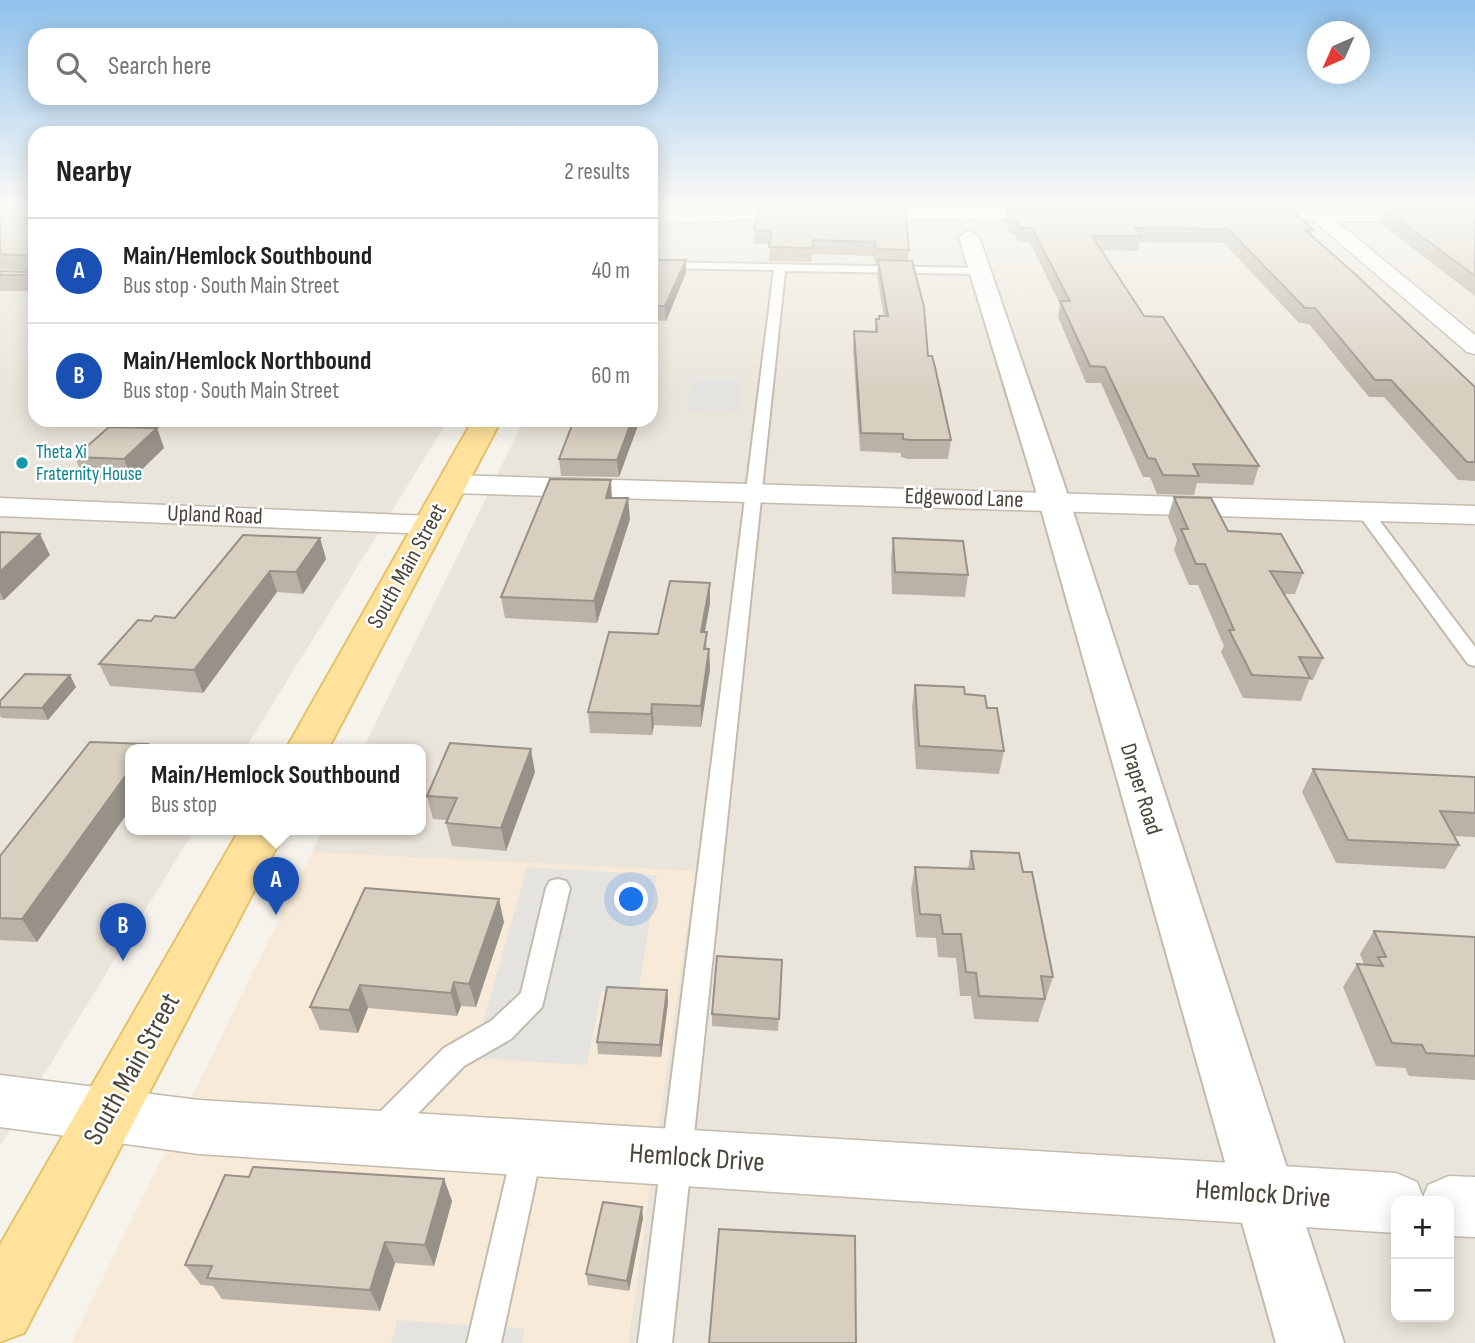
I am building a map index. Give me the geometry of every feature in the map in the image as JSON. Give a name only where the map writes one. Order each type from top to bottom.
[{"type":"main road","name":"South Main Street","points":[[310,744],[483,427]]},
{"type":"main road","name":"South Main Street","points":[[0,1309],[260,835]]},
{"type":"street","name":"Draper Road","points":[[978,267],[1054,501],[1310,1343]]},
{"type":"street","points":[[1379,267],[1475,347]]},
{"type":"street","name":"Edgewood Lane","points":[[452,484],[753,491],[1475,515]]},
{"type":"street","name":"Upland Road","points":[[0,508],[430,525]]},
{"type":"street","name":"Hemlock Drive","points":[[0,1101],[199,1127],[1391,1203]]},
{"type":"street","points":[[1454,1206],[1475,1207]]},
{"type":"lane","points":[[759,267],[979,271]]},
{"type":"lane","points":[[655,1343],[780,267]]},
{"type":"lane","points":[[1364,511],[1475,660]]},
{"type":"lane","points":[[373,1138],[454,1056],[501,1030],[533,999],[558,888]]},
{"type":"lane","points":[[484,1343],[528,1147]]},
{"type":"shaded area","points":[[0,267],[28,267],[28,427],[444,427],[248,744],[125,744],[125,835],[191,835],[0,1146]]},
{"type":"shaded area","points":[[658,267],[1475,267],[1475,1343],[628,1343],[662,1100],[312,852],[320,835],[426,835],[426,744],[365,744],[521,427],[658,427]]},
{"type":"shaded area","points":[[693,378],[741,378],[738,413],[688,412]]},
{"type":"shaded area","points":[[312,852],[695,871],[628,1343],[71,1343]]},
{"type":"shaded area","points":[[527,867],[657,875],[638,994],[601,992],[587,1065],[473,1058]]},
{"type":"shaded area","points":[[397,1320],[525,1329],[522,1343],[391,1343]]},
{"type":"building","points":[[658,267],[683,267],[665,306],[658,306]]},
{"type":"building","points":[[879,267],[913,267],[924,307],[928,356],[932,356],[951,440],[910,440],[903,439],[903,434],[861,433],[854,331],[877,332],[876,319],[879,319],[879,316],[888,316]]},
{"type":"building","points":[[1052,267],[1112,267],[1144,316],[1163,317],[1259,466],[1193,464],[1199,476],[1163,475],[1155,459],[1148,458],[1105,367],[1090,366],[1060,301],[1070,301]]},
{"type":"building","points":[[1265,267],[1347,267],[1355,274],[1475,387],[1475,462],[1467,462],[1391,380],[1375,380],[1315,308],[1305,308]]},
{"type":"building","points":[[1462,267],[1475,267],[1475,276]]},
{"type":"building","points":[[0,271],[28,272],[28,275],[0,275]]},
{"type":"building","points":[[109,427],[157,428],[124,459],[75,457]]},
{"type":"building","points":[[571,427],[629,427],[617,460],[559,459]]},
{"type":"building","points":[[550,479],[611,480],[606,498],[628,498],[594,601],[501,597]]},
{"type":"building","points":[[1174,497],[1211,498],[1228,531],[1281,534],[1303,573],[1270,571],[1323,658],[1299,657],[1310,678],[1252,675],[1229,630],[1234,630],[1205,564],[1196,564],[1181,529],[1188,529]]},
{"type":"building","points":[[0,532],[40,534],[0,572]]},
{"type":"building","points":[[243,535],[320,538],[296,572],[270,571],[194,670],[99,664],[138,620],[151,621],[155,616],[175,618]]},
{"type":"building","points":[[893,538],[963,541],[968,575],[895,572]]},
{"type":"building","points":[[670,581],[710,583],[701,632],[707,632],[704,649],[709,649],[701,706],[652,704],[651,714],[588,712],[609,632],[658,634]]},
{"type":"building","points":[[25,674],[70,675],[42,708],[0,707],[0,701]]},
{"type":"building","points":[[915,685],[964,687],[965,694],[985,696],[987,708],[997,708],[1004,751],[919,746]]},
{"type":"building","points":[[90,742],[148,744],[125,744],[125,776],[22,919],[0,918],[0,856]]},
{"type":"building","points":[[450,743],[531,749],[501,828],[446,823],[457,798],[427,796]]},
{"type":"building","points":[[1313,769],[1475,777],[1475,813],[1440,811],[1459,845],[1348,840]]},
{"type":"building","points":[[971,851],[1019,853],[1023,872],[1032,872],[1053,977],[1041,976],[1045,999],[979,996],[976,973],[966,972],[961,934],[943,934],[940,915],[920,914],[915,867],[974,869]]},
{"type":"building","points":[[365,888],[499,899],[469,984],[454,982],[451,993],[360,985],[349,1010],[310,1007]]},
{"type":"building","points":[[1374,931],[1475,937],[1475,1056],[1426,1053],[1422,1045],[1392,1043],[1357,964],[1383,966],[1378,957],[1386,957]]},
{"type":"building","points":[[717,956],[782,960],[779,1019],[712,1014]]},
{"type":"building","points":[[607,987],[667,990],[660,1045],[597,1042]]},
{"type":"building","points":[[253,1167],[444,1179],[425,1245],[385,1242],[370,1290],[207,1278],[212,1266],[185,1265],[225,1175],[249,1177]]},
{"type":"building","points":[[603,1202],[642,1207],[627,1281],[586,1274]]},
{"type":"building","points":[[719,1229],[855,1236],[856,1343],[709,1343]]},
{"type":"place","name":"Theta Xi Fraternity House","points":[[22,463]]},
{"type":"place","name":"Main/Hemlock Southbound","points":[[276,915]]},
{"type":"place","name":"Main/Hemlock Northbound","points":[[123,961]]}]
